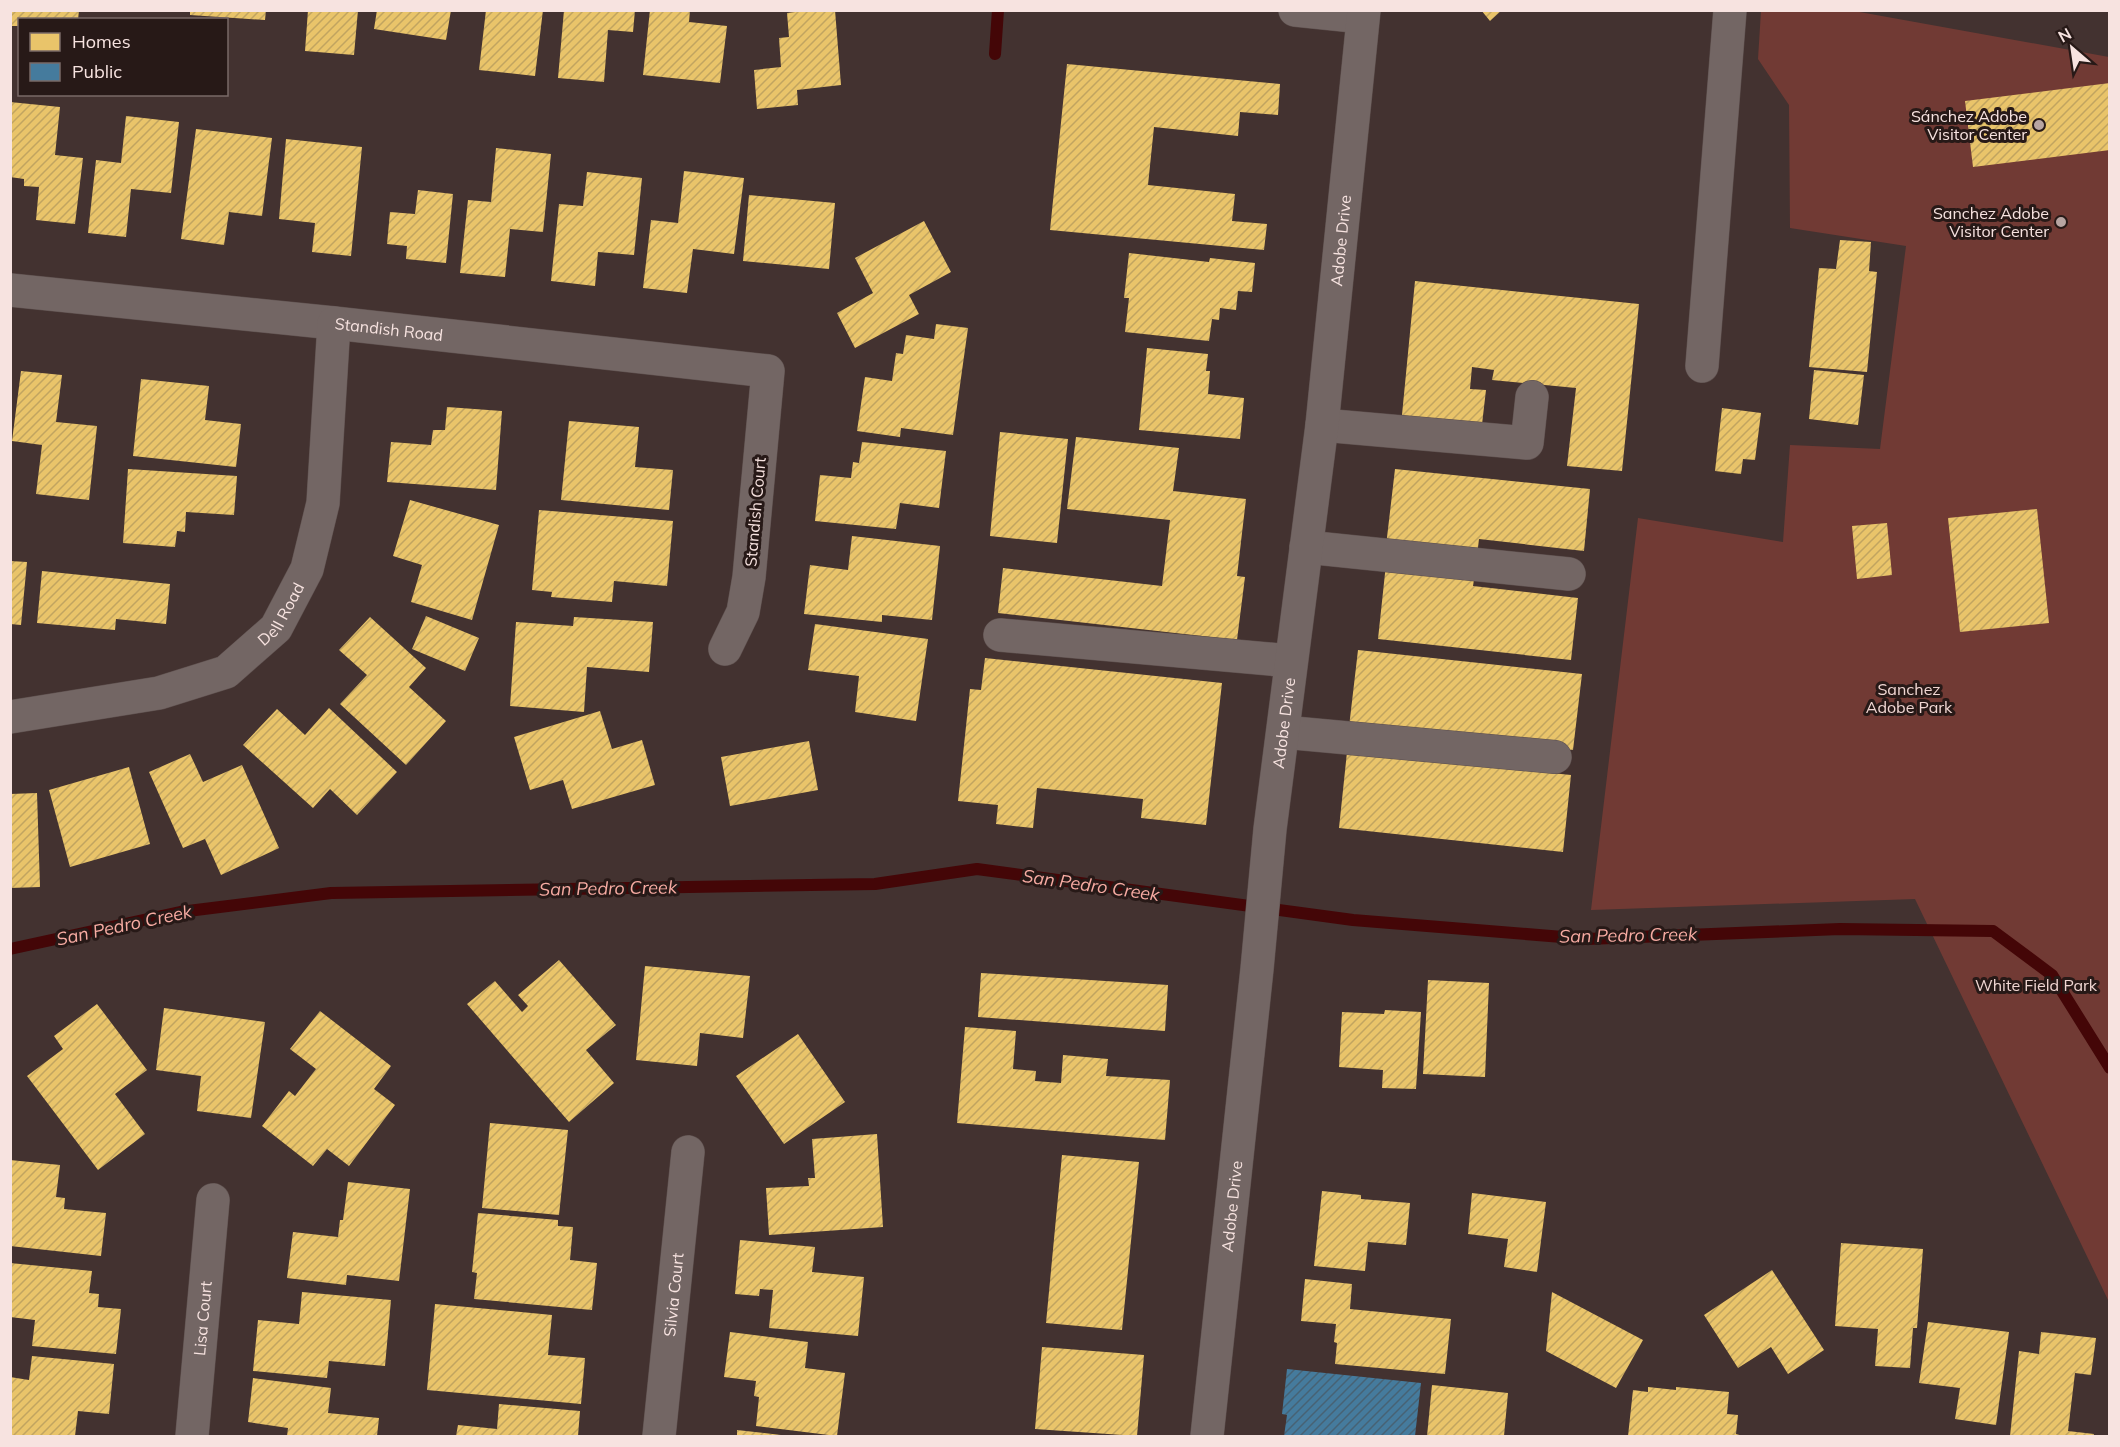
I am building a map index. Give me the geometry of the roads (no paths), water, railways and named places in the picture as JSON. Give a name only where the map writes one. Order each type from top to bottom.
[{"type":"street","points":[[1295,10],[1363,14]]},
{"type":"street","points":[[1702,366],[1730,10]]},
{"type":"street","name":"Adobe Drive","points":[[1207,1437],[1270,829],[1322,425],[1363,14]]},
{"type":"street","name":"Standish Road","points":[[10,290],[768,371]]},
{"type":"street","name":"Dell Road","points":[[10,717],[159,693],[226,672],[276,628],[307,569],[323,503],[334,323]]},
{"type":"street","name":"Standish Court","points":[[725,649],[743,612],[749,577],[768,371]]},
{"type":"street","points":[[1322,425],[1527,443],[1532,397]]},
{"type":"street","points":[[1306,547],[1569,574]]},
{"type":"street","points":[[1000,635],[1291,661]]},
{"type":"street","points":[[1283,732],[1555,757]]},
{"type":"street","name":"Silvia Court","points":[[659,1437],[688,1152]]},
{"type":"street","name":"Lisa Court","points":[[192,1437],[213,1200]]},
{"type":"waterway","points":[[995,54],[998,10]]},
{"type":"waterway","name":"San Pedro Creek","points":[[10,949],[180,912],[331,893],[875,884],[977,869],[1353,920],[1587,939],[1840,929],[1993,931],[2052,975],[2110,1068]]},
{"type":"place","name":"Sánchez Adobe Visitor Center","points":[[2039,125]]},
{"type":"place","name":"Sanchez Adobe Visitor Center","points":[[2061,222]]},
{"type":"park label","name":"Sanchez Adobe Park","points":[[1909,698]]},
{"type":"park label","name":"White Field Park","points":[[2036,985]]}]
